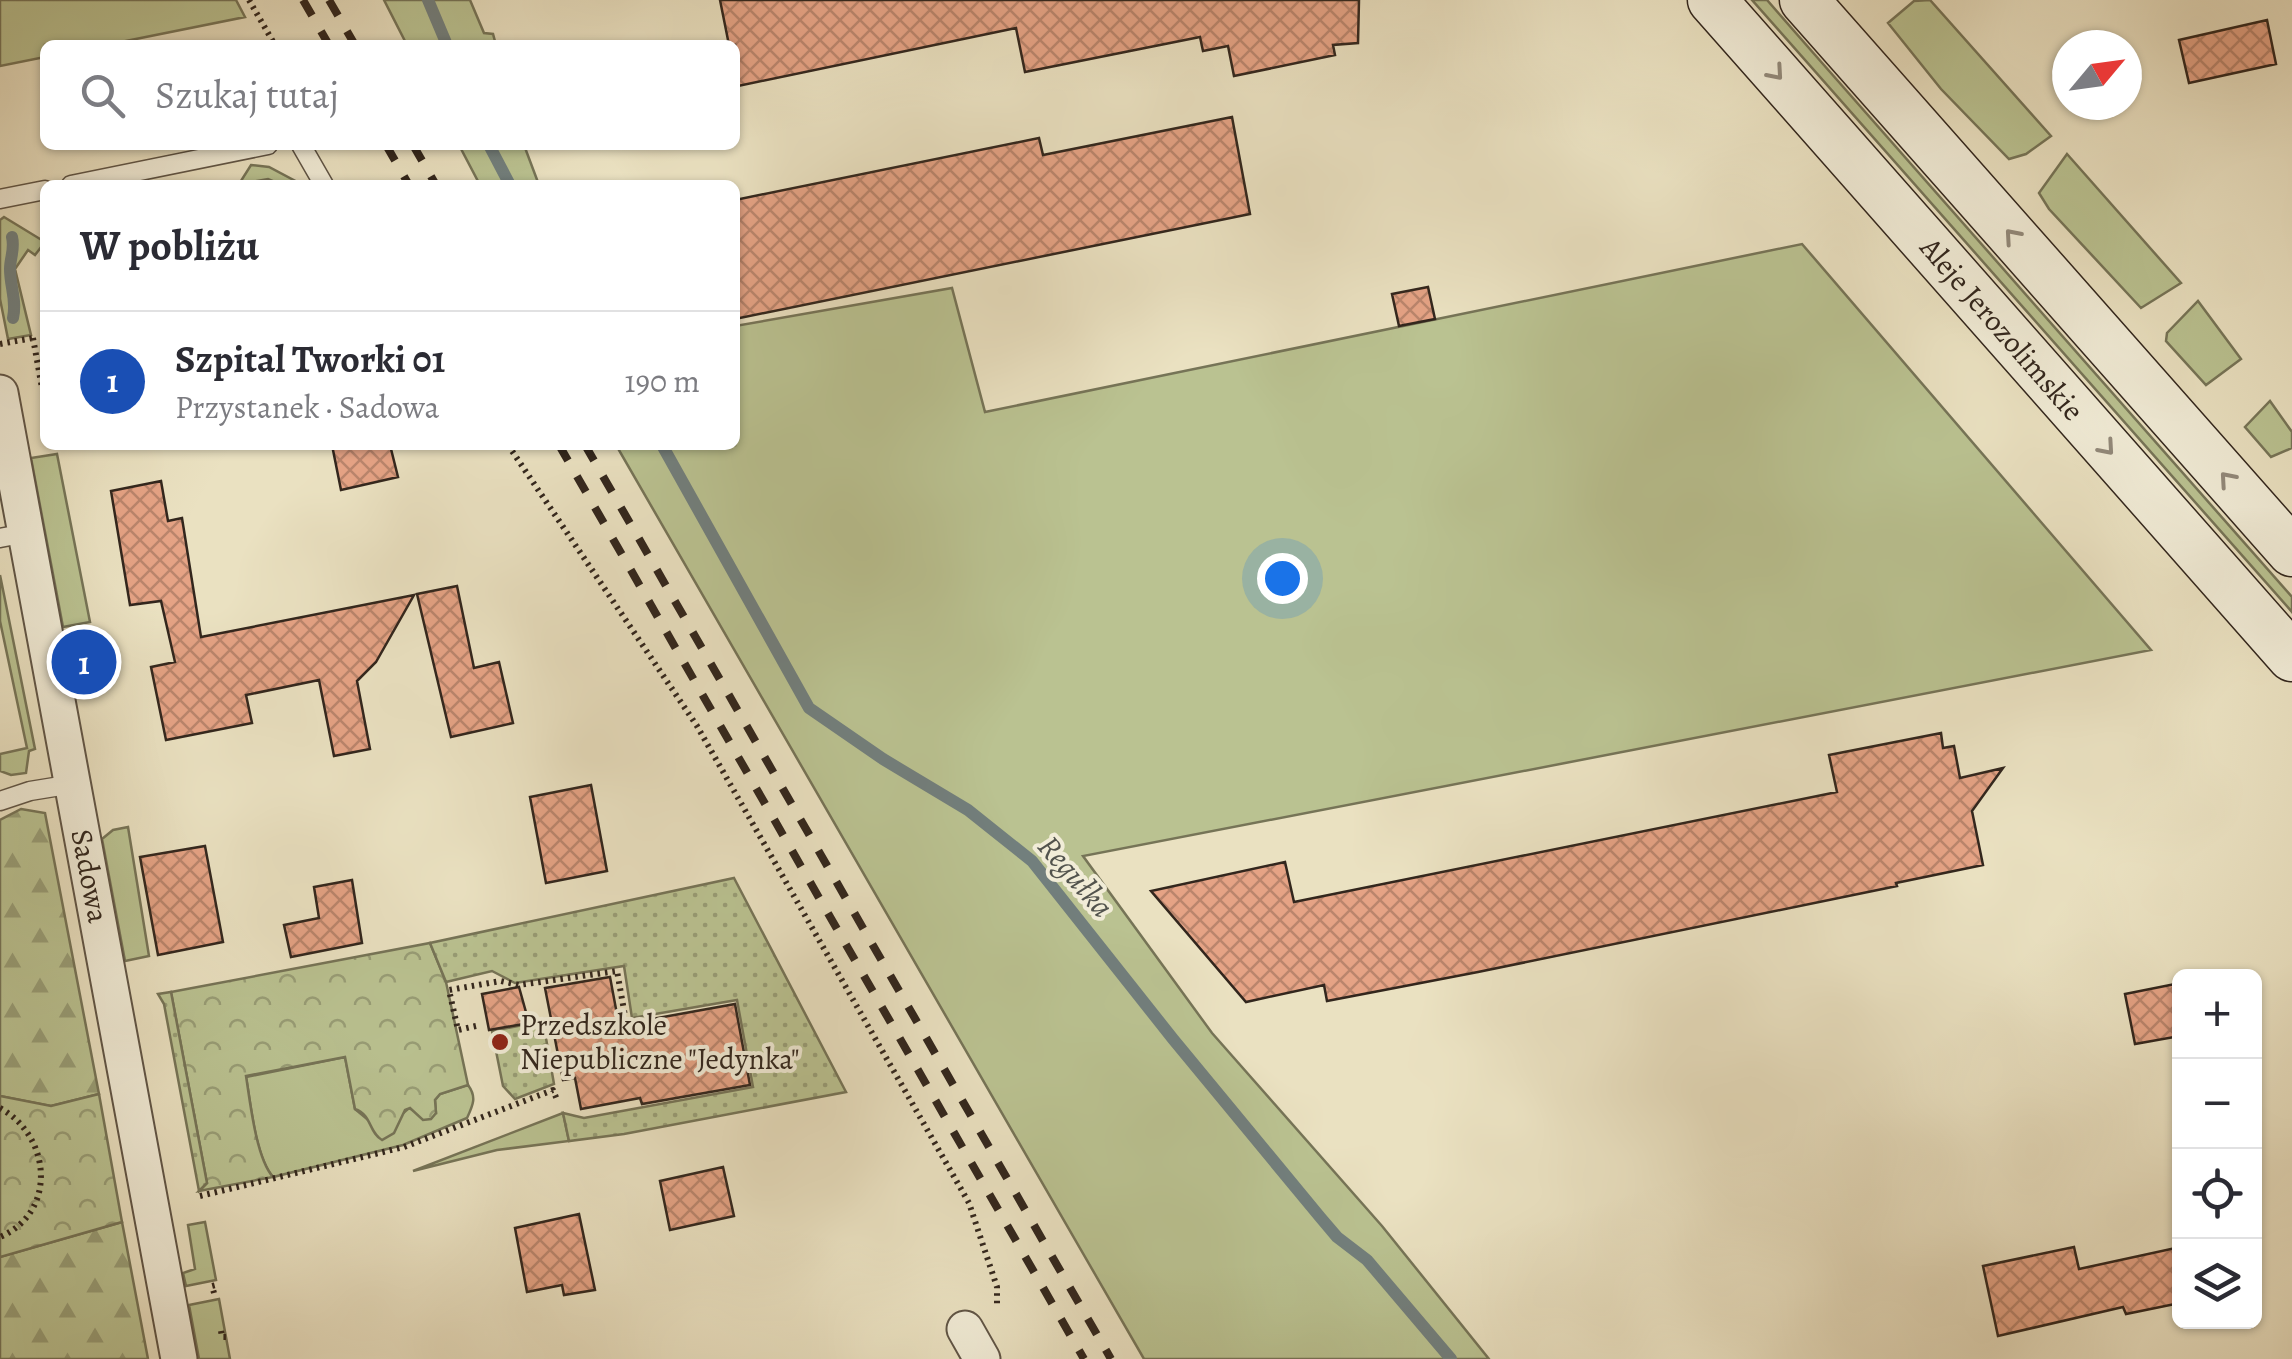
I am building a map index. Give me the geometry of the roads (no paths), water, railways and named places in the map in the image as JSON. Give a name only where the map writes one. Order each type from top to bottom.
[{"type":"main road","name":"Aleje Jerozolimskie","points":[[1712,0],[2292,657]]},
{"type":"main road","points":[[1804,0],[2292,552]]},
{"type":"street","name":"Sadowa","points":[[0,393],[13,536],[73,784],[180,1359]]},
{"type":"lane","points":[[96,180],[243,150]]},
{"type":"lane","points":[[304,150],[321,180]]},
{"type":"lane","points":[[0,199],[40,191]]},
{"type":"lane","points":[[0,801],[73,784]]},
{"type":"waterway","name":"Regułka","points":[[428,0],[445,40]]},
{"type":"waterway","name":"Regułka","points":[[492,150],[507,180]]},
{"type":"waterway","points":[[12,237],[13,318]]},
{"type":"waterway","name":"Regułka","points":[[665,450],[809,708],[968,810],[1032,861],[1320,1217],[1337,1237],[1367,1260],[1451,1359]]},
{"type":"railway","points":[[303,0],[326,40]]},
{"type":"railway","points":[[329,0],[352,40]]},
{"type":"railway","points":[[389,150],[406,180]]},
{"type":"railway","points":[[416,150],[433,180]]},
{"type":"railway","points":[[562,450],[1084,1359]]},
{"type":"railway","points":[[588,450],[1111,1359]]},
{"type":"place","name":"Szpital Tworki 01","points":[[84,662]]},
{"type":"place","name":"Przedszkole Niepubliczne \"Jedynka\"","points":[[500,1042]]}]
